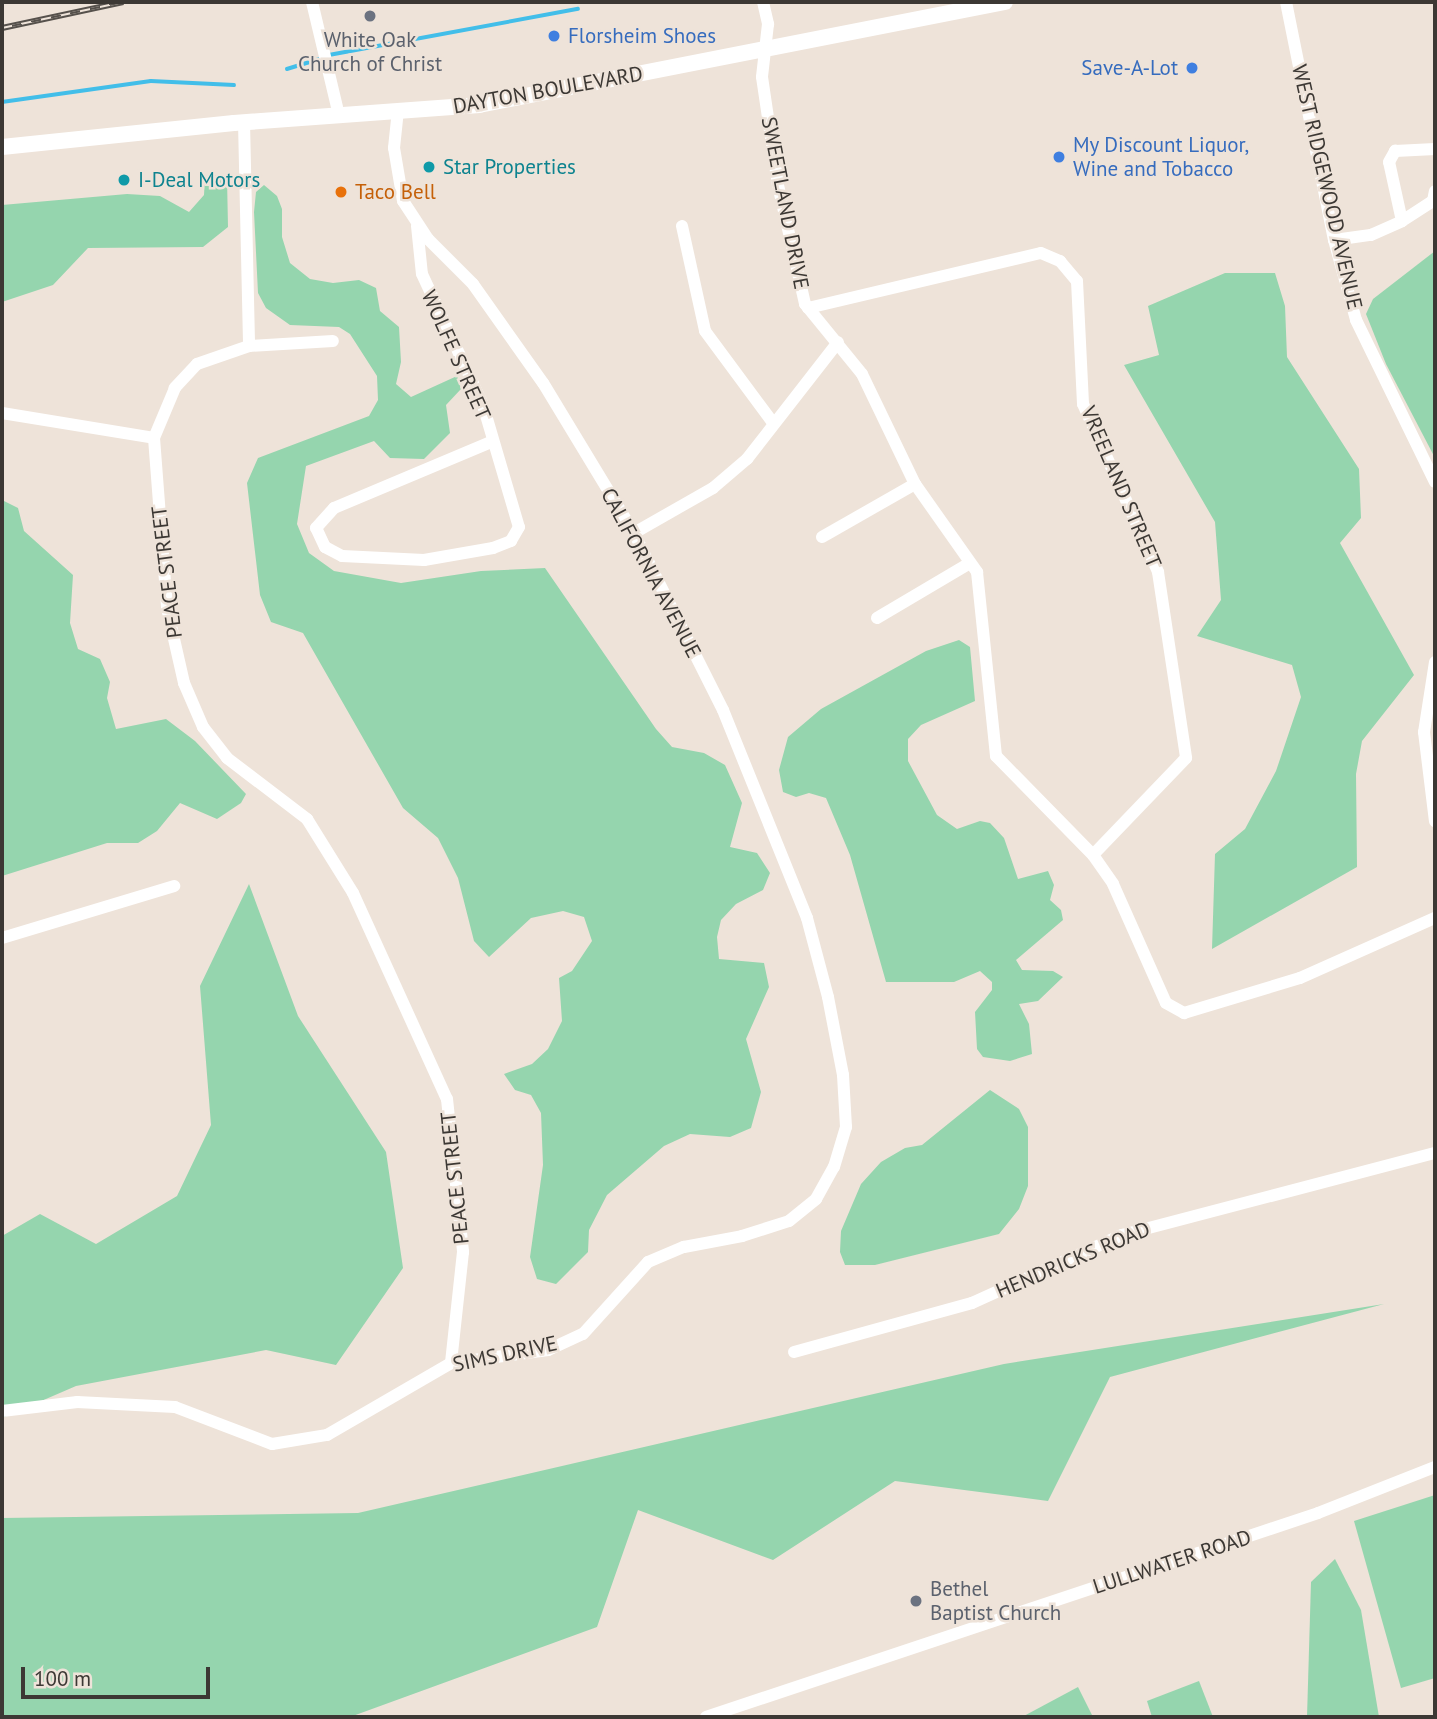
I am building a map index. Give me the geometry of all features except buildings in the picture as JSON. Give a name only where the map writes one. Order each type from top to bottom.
[{"type":"main road","name":"DAYTON BOULEVARD","points":[[2,148],[244,122],[479,105],[765,52],[1005,2]]},
{"type":"street","points":[[312,2],[339,115]]},
{"type":"street","name":"SWEETLAND DRIVE","points":[[763,2],[765,52],[762,77],[778,185],[808,308],[862,374],[915,484],[970,563],[982,591],[986,680],[996,756],[1093,855],[1113,884],[1166,1003],[1184,1013],[1300,978],[1435,918]]},
{"type":"street","name":"WEST RIDGEWOOD AVENUE","points":[[1286,2],[1334,240],[1372,360],[1435,482]]},
{"type":"street","name":"CALIFORNIA AVENUE","points":[[398,111],[397,170],[403,201],[417,226],[473,284],[512,335],[634,533],[723,710],[807,918],[843,1075]]},
{"type":"street","points":[[244,122],[249,346]]},
{"type":"street","points":[[1402,221],[1389,162],[1395,151],[1435,149]]},
{"type":"street","points":[[1334,240],[1371,235],[1402,221],[1433,201],[1435,191]]},
{"type":"street","name":"WOLFE STREET","points":[[417,226],[422,274],[483,405],[491,442],[519,527],[511,541],[424,560],[342,555],[325,547],[317,528],[334,508],[491,442]]},
{"type":"street","points":[[682,226],[705,331],[773,422]]},
{"type":"street","name":"VREELAND STREET","points":[[808,308],[1041,253],[1060,261],[1077,281],[1083,404],[1158,572],[1185,758],[1093,855]]},
{"type":"street","name":"PEACE STREET","points":[[333,341],[249,346],[197,364],[175,388],[154,438],[167,608],[184,683],[203,727],[227,758],[307,820],[353,893],[447,1099],[463,1252],[451,1363]]},
{"type":"street","points":[[634,533],[713,488],[747,458],[838,342]]},
{"type":"street","points":[[2,413],[154,438]]},
{"type":"street","points":[[822,537],[915,484]]},
{"type":"street","points":[[877,618],[970,563]]},
{"type":"street","points":[[1435,662],[1424,732],[1435,821]]},
{"type":"street","points":[[2,938],[174,886]]},
{"type":"street","name":"SIMS DRIVE","points":[[2,1411],[78,1402],[175,1407],[272,1444],[327,1435],[451,1363],[548,1350],[583,1334],[648,1262],[684,1247],[742,1236],[789,1221],[816,1199],[834,1167],[846,1127],[843,1075]]},
{"type":"street","name":"HENDRICKS ROAD","points":[[794,1352],[972,1303],[1122,1235],[1435,1153]]},
{"type":"street","name":"LULLWATER ROAD","points":[[706,1717],[1305,1518],[1434,1466]]},
{"type":"green space","points":[[205,176],[227,178],[228,227],[203,247],[88,248],[53,285],[2,302],[2,205],[127,194],[160,196],[189,212],[204,195]]},
{"type":"green space","points":[[264,185],[277,196],[282,209],[282,237],[290,263],[310,279],[333,283],[359,280],[376,288],[380,311],[399,327],[401,362],[396,384],[411,397],[457,376],[461,389],[446,405],[450,433],[424,459],[390,458],[374,441],[306,466],[297,524],[309,553],[334,571],[401,583],[481,571],[545,568],[656,729],[672,747],[704,753],[725,765],[742,803],[730,847],[757,853],[770,873],[763,890],[736,904],[721,920],[717,937],[719,959],[764,963],[769,987],[746,1039],[761,1092],[751,1128],[730,1137],[690,1134],[664,1146],[607,1195],[589,1230],[588,1252],[556,1284],[537,1279],[530,1257],[543,1165],[541,1113],[531,1095],[515,1090],[504,1074],[532,1064],[548,1049],[562,1021],[559,978],[572,971],[592,941],[584,917],[563,911],[531,918],[489,957],[474,941],[458,878],[438,838],[403,808],[303,633],[271,622],[260,595],[247,483],[258,458],[369,416],[378,400],[377,376],[350,334],[339,327],[290,325],[266,308],[258,293],[254,212],[256,192]]},
{"type":"green space","points":[[1435,251],[1435,458],[1386,364],[1366,314],[1373,299]]},
{"type":"green space","points":[[1225,273],[1275,273],[1285,306],[1287,357],[1359,469],[1361,518],[1340,543],[1414,675],[1362,741],[1356,774],[1357,867],[1212,949],[1215,854],[1245,829],[1276,771],[1301,697],[1292,665],[1197,636],[1221,600],[1215,522],[1124,365],[1159,355],[1148,306]]},
{"type":"green space","points":[[2,500],[18,508],[24,531],[73,575],[70,623],[78,649],[100,659],[110,682],[107,698],[116,729],[166,719],[195,741],[246,794],[241,803],[217,819],[180,803],[157,831],[138,843],[107,843],[2,876]]},
{"type":"green space","points":[[959,640],[970,647],[975,701],[921,725],[908,739],[908,761],[937,815],[957,829],[980,821],[990,823],[1004,838],[1018,879],[1048,871],[1054,885],[1050,900],[1061,910],[1063,920],[1016,960],[1022,970],[1053,971],[1063,977],[1038,1001],[1019,1004],[1029,1024],[1032,1054],[1010,1061],[983,1057],[977,1049],[975,1012],[992,990],[992,982],[980,971],[954,982],[886,982],[850,855],[826,798],[809,793],[796,797],[783,792],[779,770],[788,737],[821,709],[926,651]]},
{"type":"green space","points":[[249,884],[298,1016],[386,1152],[403,1268],[336,1365],[266,1350],[76,1386],[2,1418],[2,1236],[40,1214],[96,1244],[177,1196],[211,1125],[200,986]]},
{"type":"green space","points":[[990,1090],[1019,1109],[1028,1127],[1028,1186],[1019,1209],[999,1234],[875,1265],[845,1265],[840,1252],[841,1231],[861,1184],[881,1162],[905,1148],[922,1145]]},
{"type":"green space","points":[[1384,1304],[1110,1377],[1048,1501],[895,1481],[773,1560],[638,1510],[597,1627],[350,1717],[2,1717],[2,1518],[358,1513],[1004,1364]]},
{"type":"green space","points":[[1435,1495],[1435,1678],[1401,1688],[1354,1521]]},
{"type":"green space","points":[[1335,1559],[1361,1610],[1379,1717],[1307,1717],[1311,1582]]},
{"type":"green space","points":[[1199,1681],[1213,1717],[1152,1717],[1147,1701]]},
{"type":"green space","points":[[1078,1687],[1093,1717],[1022,1717]]},
{"type":"waterway","points":[[329,55],[578,9]]},
{"type":"waterway","points":[[287,69],[322,58]]},
{"type":"waterway","points":[[2,102],[151,81],[234,85]]},
{"type":"railway","points":[[2,28],[123,2]]},
{"type":"place","name":"White Oak Church of Christ","points":[[370,16]]},
{"type":"place","name":"Florsheim Shoes","points":[[554,36]]},
{"type":"place","name":"Save-A-Lot","points":[[1192,68]]},
{"type":"place","name":"My Discount Liquor, Wine and Tobacco","points":[[1059,157]]},
{"type":"place","name":"Star Properties","points":[[429,167]]},
{"type":"place","name":"I-Deal Motors","points":[[124,180]]},
{"type":"place","name":"Taco Bell","points":[[341,192]]},
{"type":"place","name":"Bethel Baptist Church","points":[[916,1601]]}]
